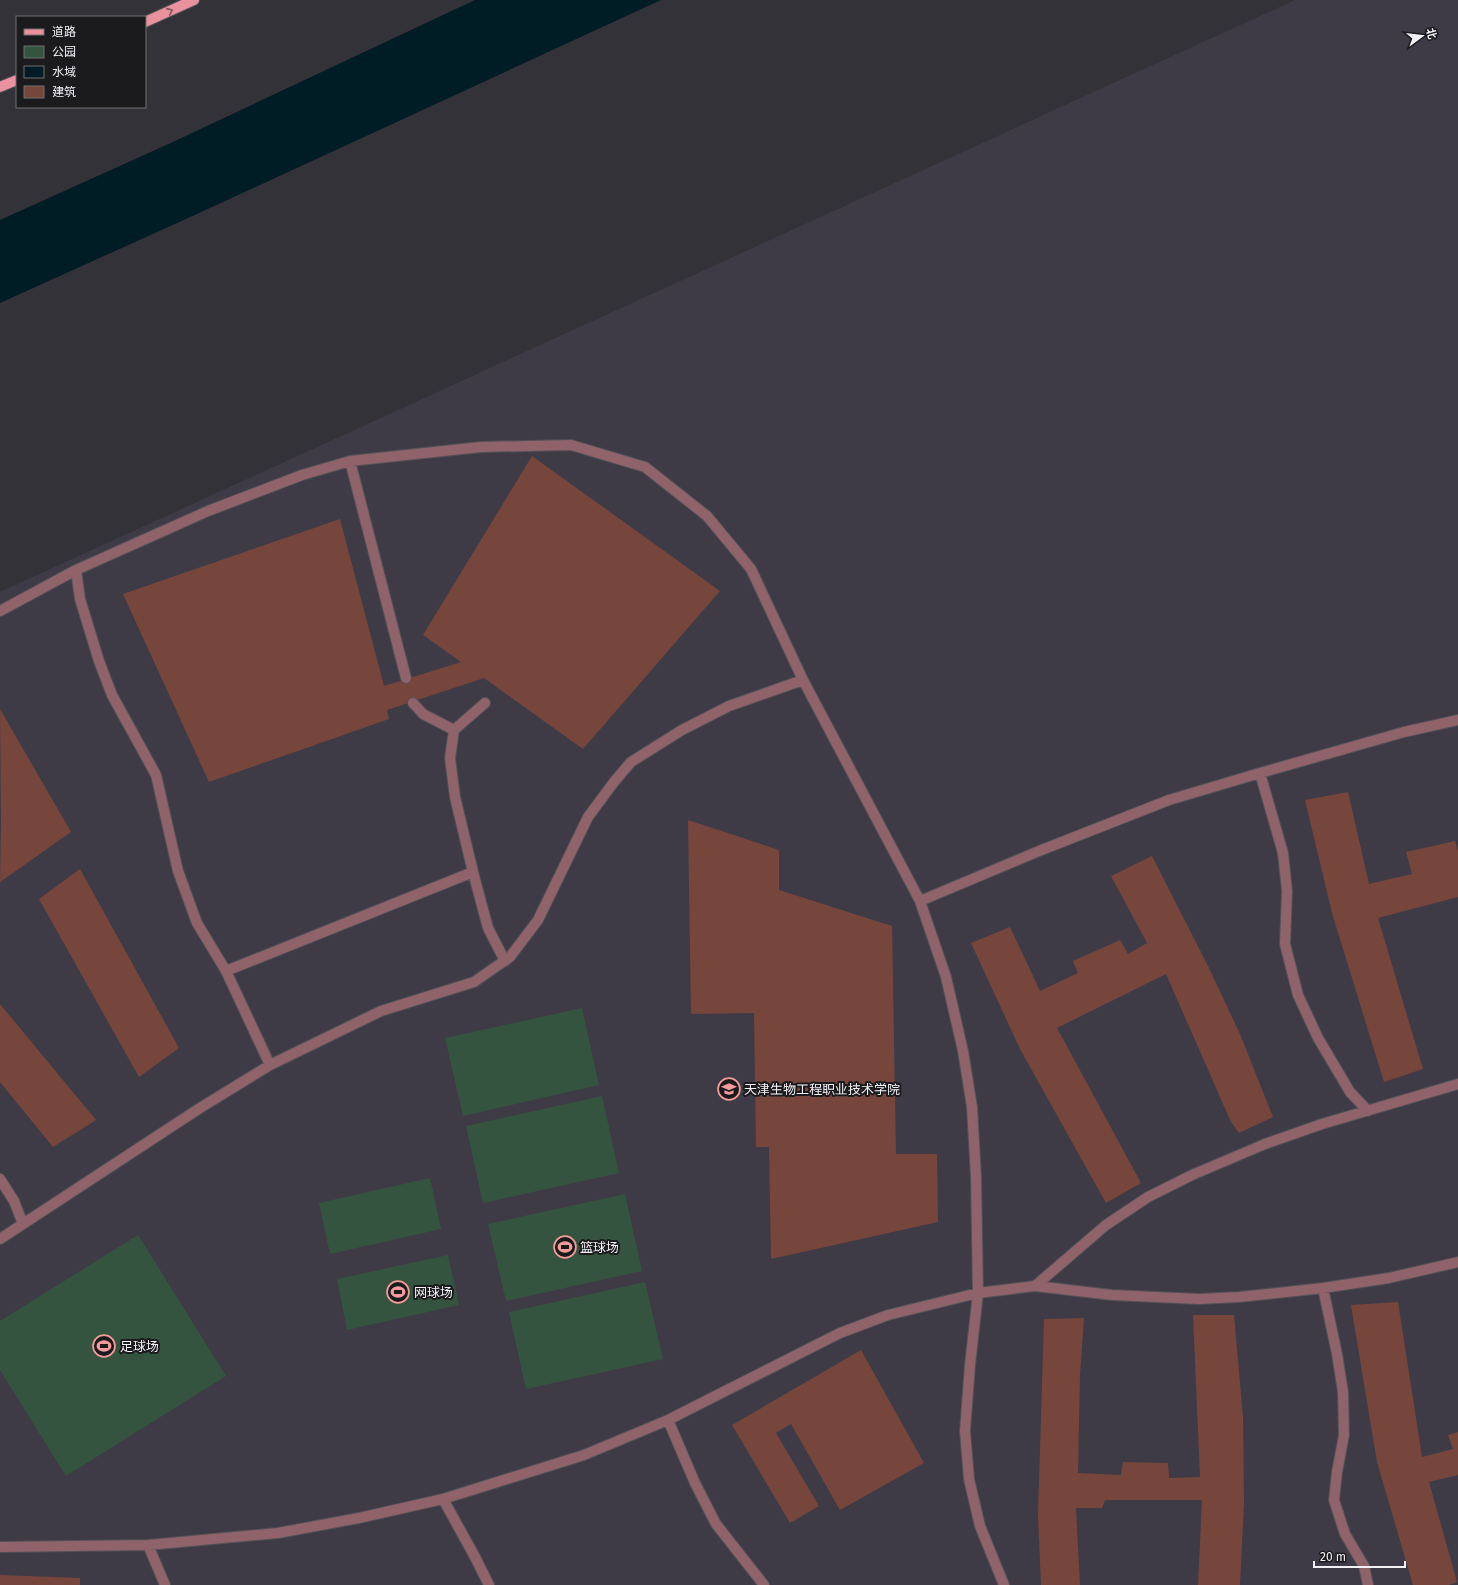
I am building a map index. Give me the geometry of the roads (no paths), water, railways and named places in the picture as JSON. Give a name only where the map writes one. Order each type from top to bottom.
[{"type":"main road","points":[[146,22],[194,0]]},
{"type":"main road","points":[[0,87],[16,80]]},
{"type":"lane","points":[[0,611],[76,570],[208,511],[302,475],[350,461],[481,447],[571,445],[645,466],[707,516],[751,569],[803,680],[920,901],[946,977],[963,1051],[972,1107],[976,1177],[978,1293],[970,1365],[965,1431],[969,1479],[980,1526],[1004,1585]]},
{"type":"lane","points":[[350,461],[406,678]]},
{"type":"lane","points":[[76,570],[80,599],[99,660],[112,695],[156,775],[178,871],[197,923],[226,971],[270,1065]]},
{"type":"lane","points":[[0,1239],[193,1112],[270,1065],[381,1011],[474,982],[505,961],[510,957],[538,920],[588,817],[631,762],[682,730],[729,706],[803,680]]},
{"type":"lane","points":[[413,703],[423,714],[454,730]]},
{"type":"lane","points":[[485,703],[454,730],[450,758],[455,798],[488,928],[505,961]]},
{"type":"lane","points":[[920,901],[1039,851],[1169,800],[1404,732],[1458,720]]},
{"type":"lane","points":[[1260,773],[1283,853],[1287,891],[1286,944],[1298,995],[1318,1038],[1350,1092],[1368,1111]]},
{"type":"lane","points":[[226,971],[473,872]]},
{"type":"lane","points":[[1035,1286],[1106,1224],[1148,1197],[1192,1175],[1265,1144],[1322,1124],[1458,1084]]},
{"type":"lane","points":[[0,1179],[14,1201],[23,1224]]},
{"type":"lane","points":[[0,1547],[148,1545],[278,1533],[359,1518],[443,1499],[584,1455],[668,1420],[840,1332],[888,1315],[978,1293],[1035,1286],[1112,1295],[1199,1299],[1239,1297],[1323,1288],[1389,1278],[1458,1262]]},
{"type":"lane","points":[[1323,1288],[1337,1354],[1343,1392],[1344,1435],[1337,1472],[1334,1500],[1345,1534],[1364,1566],[1368,1585]]},
{"type":"lane","points":[[668,1420],[694,1483],[716,1524],[764,1585]]},
{"type":"lane","points":[[443,1499],[475,1557],[488,1585]]},
{"type":"lane","points":[[148,1545],[165,1585]]},
{"type":"water","points":[[475,0],[661,0],[0,303],[0,220],[175,141]]},
{"type":"place","name":"天津生物工程职业技术学院","points":[[729,1089]]},
{"type":"place","name":"篮球场","points":[[565,1247]]},
{"type":"place","name":"网球场","points":[[398,1292]]},
{"type":"place","name":"足球场","points":[[104,1346]]}]
